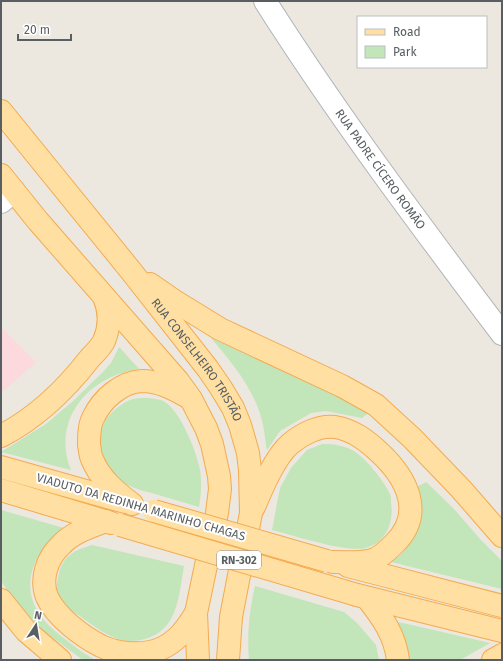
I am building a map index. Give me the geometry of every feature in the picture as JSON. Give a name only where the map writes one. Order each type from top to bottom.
[{"type":"main road","name":"RUA CONSELHEIRO TRISTÃO","points":[[1,111],[208,369],[233,408],[240,425],[248,453],[251,513],[231,617],[228,660]]},
{"type":"main road","name":"RUA CONSELHEIRO TRISTÃO","points":[[5,189],[38,221],[153,351],[191,399],[206,428],[212,444],[219,476],[220,489],[217,513],[196,613],[198,660]]},
{"type":"main road","points":[[130,271],[220,329],[342,386],[376,405],[412,438],[461,489],[502,536]]},
{"type":"main road","points":[[1,436],[25,422],[62,392],[103,343],[108,326],[109,315],[104,297]]},
{"type":"main road","points":[[132,504],[110,486],[91,459],[89,434],[92,418],[100,406],[116,391],[127,384],[142,381],[153,382],[173,388],[191,399]]},
{"type":"main road","points":[[251,513],[276,462],[289,445],[301,436],[317,429],[334,427],[350,431],[365,440],[389,462],[405,485],[410,499],[411,512],[402,535],[396,543],[376,559],[359,563],[330,561]]},
{"type":"main road","name":"VIADUTO DA REDINHA MARINHO CHAGAS","points":[[1,467],[330,561],[502,606]]},
{"type":"main road","name":"VIADUTO DA REDINHA MARINHO CHAGAS","points":[[1,490],[362,596],[502,631]]},
{"type":"main road","points":[[113,523],[71,536],[61,544],[52,555],[47,566],[44,581],[48,597],[57,612],[70,625],[102,646],[127,652],[148,652],[161,648],[186,630],[196,613]]},
{"type":"main road","points":[[362,596],[389,629],[398,660]]},
{"type":"main road","points":[[1,600],[4,606],[26,631],[60,660]]},
{"type":"main road","points":[[493,660],[502,655]]},
{"type":"street","name":"RUA PADRE CÍCERO ROMÃO","points":[[264,1],[381,172],[502,334]]},
{"type":"shaded area","points":[[1,327],[36,362],[2,392],[1,391]]},
{"type":"green space","points":[[211,338],[276,368],[305,378],[357,404],[368,413],[362,418],[326,411],[311,413],[280,431],[267,450],[260,413],[249,389],[243,378]]},
{"type":"green space","points":[[119,347],[139,369],[121,373],[104,381],[90,391],[79,403],[71,417],[66,434],[66,451],[71,470],[1,452],[46,424],[72,402],[111,363]]},
{"type":"green space","points":[[136,398],[161,400],[169,406],[176,413],[187,432],[200,470],[201,488],[199,507],[129,486],[115,477],[100,451],[100,433],[103,425],[114,410],[130,400]]},
{"type":"green space","points":[[322,444],[341,446],[357,453],[374,470],[390,494],[392,510],[390,525],[383,537],[378,542],[365,548],[346,548],[319,543],[272,530],[280,488],[291,468],[307,450]]},
{"type":"green space","points":[[426,482],[454,509],[480,539],[502,561],[502,589],[391,562],[404,551],[411,541],[417,518],[417,487]]},
{"type":"green space","points":[[1,510],[64,528],[45,547],[38,557],[30,581],[31,593],[35,606],[45,622],[70,643],[95,660],[83,660],[45,632],[19,607],[1,581]]},
{"type":"green space","points":[[92,545],[184,566],[175,610],[169,622],[162,630],[145,639],[136,641],[120,639],[98,629],[65,604],[57,591],[61,567],[67,558],[75,551]]},
{"type":"green space","points":[[255,586],[344,612],[357,623],[376,645],[379,660],[249,660],[249,623]]},
{"type":"green space","points":[[394,621],[490,643],[460,660],[406,660]]}]
